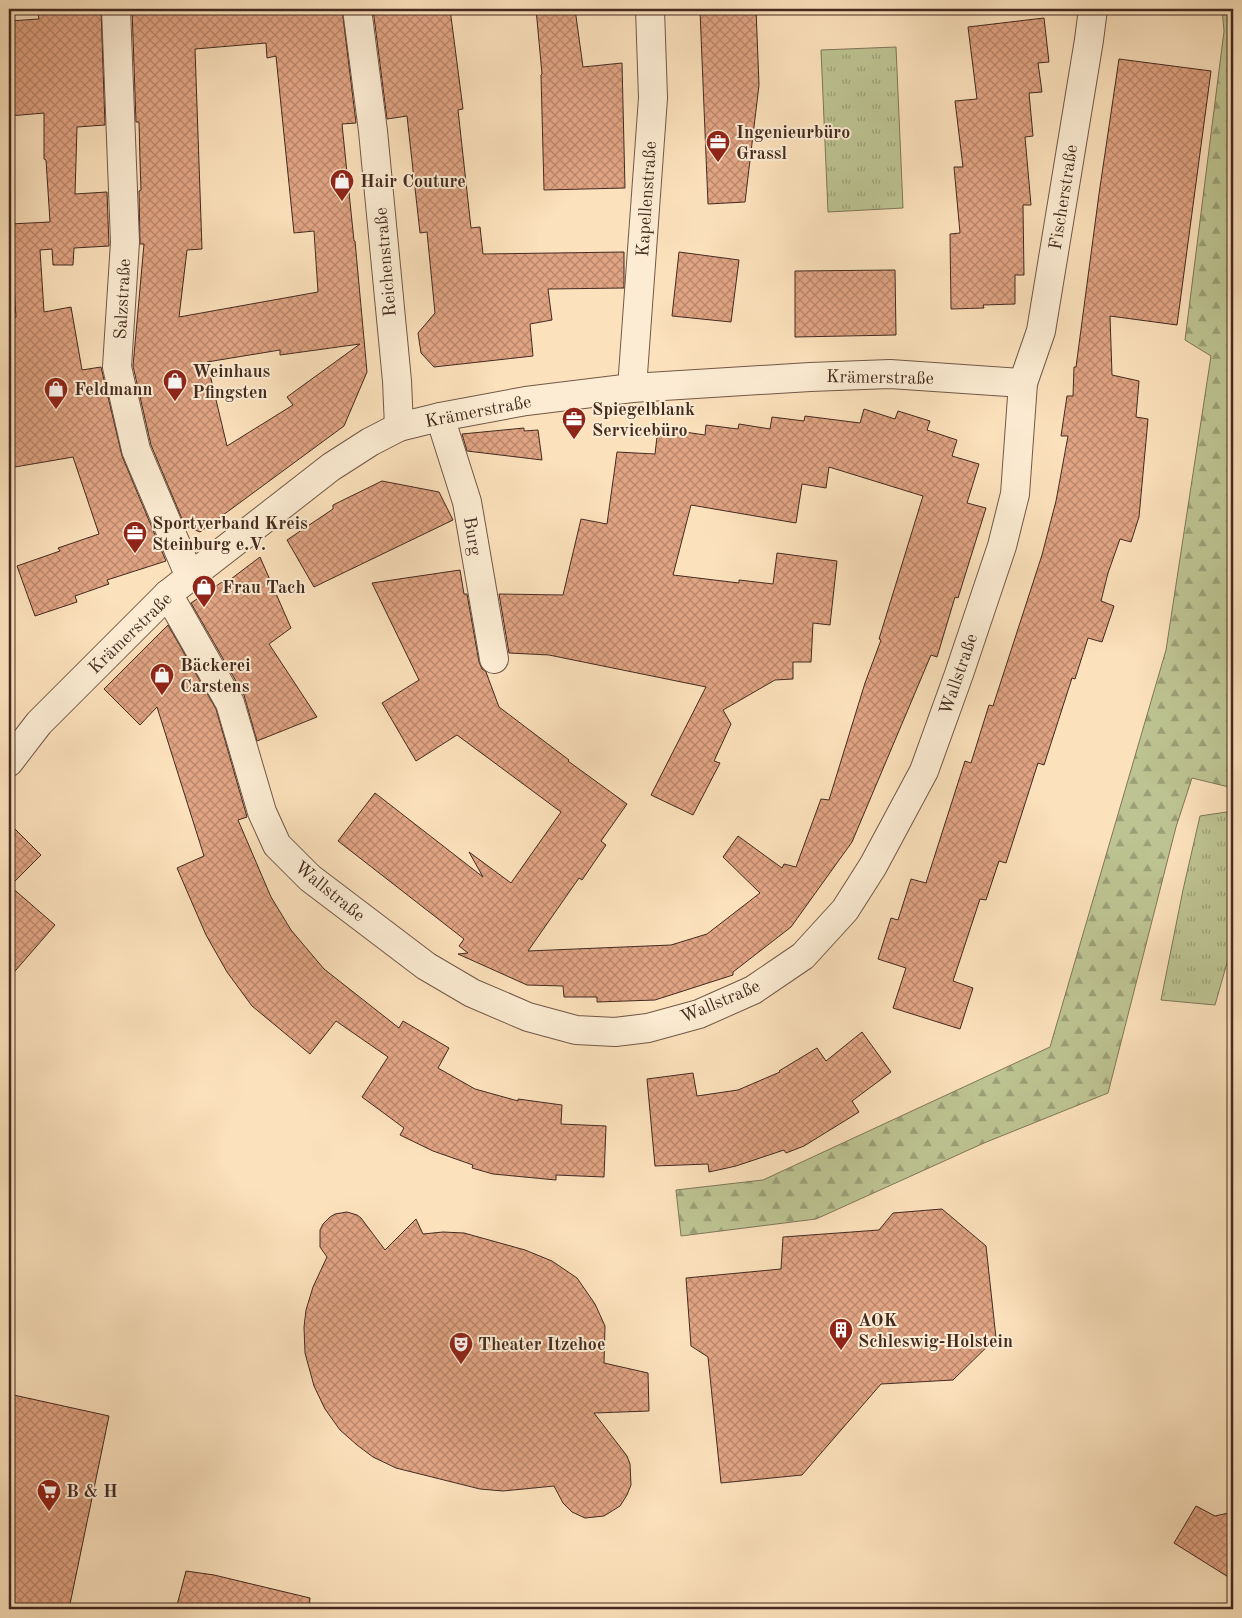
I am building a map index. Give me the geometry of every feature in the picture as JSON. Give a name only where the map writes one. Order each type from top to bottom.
[{"type":"street","name":"Salzstraße","points":[[116,9],[125,242],[118,367],[136,450],[190,577]]},
{"type":"street","name":"Reichenstraße","points":[[357,9],[373,131],[397,381],[399,427]]},
{"type":"street","name":"Kapellenstraße","points":[[632,388],[653,98],[650,9]]},
{"type":"street","name":"Fischerstraße","points":[[1023,383],[1041,331],[1090,40],[1093,9]]},
{"type":"street","name":"Krämerstraße","points":[[9,762],[39,723],[168,594],[331,467],[370,442],[399,427],[440,417],[526,401],[632,388],[810,376],[890,374],[1023,383]]},
{"type":"street","name":"Wallstraße","points":[[168,594],[230,703],[262,812],[277,844],[310,878],[426,966],[472,992],[528,1017],[576,1030],[616,1032],[648,1028],[699,1014],[753,990],[803,956],[845,910],[873,866],[924,770],[1002,546],[1015,494],[1023,383]]},
{"type":"street","name":"Burg","points":[[440,417],[467,502],[494,659]]},
{"type":"green space","points":[[1222,9],[1233,9],[1233,788],[1192,778],[1176,827],[1108,1093],[984,1143],[816,1219],[681,1236],[676,1190],[763,1180],[1050,1047],[1166,650],[1211,356],[1185,340],[1224,31]]},
{"type":"green space","points":[[896,47],[903,208],[828,212],[821,50]]},
{"type":"green space","points":[[1233,811],[1233,942],[1215,1005],[1161,1000],[1200,816]]},
{"type":"building","points":[[101,9],[105,125],[77,127],[75,194],[107,192],[109,246],[74,248],[73,265],[53,265],[52,249],[40,250],[44,312],[71,307],[82,370],[101,367],[122,456],[166,561],[107,580],[109,584],[75,596],[77,602],[35,616],[17,566],[60,551],[58,548],[99,534],[73,457],[9,468],[9,318],[16,317],[10,224],[50,222],[46,160],[44,159],[44,113],[9,116],[9,21],[39,19],[38,13]]},
{"type":"building","points":[[132,9],[342,9],[356,123],[342,124],[367,372],[344,426],[200,532],[185,526],[151,445],[133,366],[144,244],[140,244],[139,122],[136,122]],"holes":[[[266,43],[267,58],[276,56],[294,233],[314,231],[318,292],[179,317],[187,250],[202,249],[195,49]],[[360,344],[287,397],[293,405],[227,446],[207,362],[280,350],[280,355]]]},
{"type":"building","points":[[373,9],[450,9],[463,109],[458,110],[471,228],[480,227],[483,254],[624,252],[624,288],[548,289],[552,320],[530,324],[533,356],[434,367],[421,353],[418,333],[435,313],[427,232],[420,233],[407,116],[387,119]]},
{"type":"building","points":[[536,9],[575,9],[583,67],[622,63],[625,188],[544,190],[542,74]]},
{"type":"building","points":[[756,9],[759,85],[745,202],[708,204],[700,11]]},
{"type":"building","points":[[1044,18],[1049,62],[1038,63],[1042,92],[1029,93],[1033,136],[1025,137],[1031,205],[1023,205],[1024,275],[1015,275],[1015,304],[983,305],[984,308],[951,309],[950,234],[960,233],[954,167],[963,167],[955,101],[977,99],[968,27]]},
{"type":"building","points":[[1119,59],[1211,71],[1177,325],[1110,316],[1112,375],[1139,381],[1136,417],[1148,419],[1139,517],[1131,542],[1120,539],[1108,573],[1101,601],[1114,606],[1102,642],[1088,638],[1075,679],[1072,678],[1044,765],[1038,763],[1006,863],[999,861],[986,900],[980,899],[953,981],[973,988],[960,1029],[893,1008],[906,968],[878,959],[891,918],[898,920],[911,879],[926,883],[965,761],[971,763],[989,705],[993,706],[1042,555],[1056,501],[1068,436],[1061,436],[1067,396],[1073,396],[1074,367],[1076,367]]},
{"type":"building","points":[[679,252],[739,260],[731,322],[672,316]]},
{"type":"building","points":[[895,270],[896,335],[795,337],[795,271]]},
{"type":"building","points":[[864,409],[895,419],[898,411],[930,421],[927,430],[957,440],[952,456],[979,464],[967,503],[986,508],[958,598],[955,597],[937,657],[931,655],[852,842],[791,927],[733,972],[733,975],[655,1000],[597,1002],[597,997],[564,997],[563,986],[527,985],[458,954],[468,953],[459,946],[464,939],[338,841],[375,793],[483,877],[469,852],[511,883],[561,812],[457,735],[416,761],[382,703],[419,680],[372,583],[460,570],[464,594],[467,594],[479,662],[482,669],[486,672],[499,707],[627,804],[601,841],[606,845],[582,880],[579,878],[528,951],[671,945],[707,934],[760,893],[723,857],[738,836],[782,868],[784,864],[796,867],[821,799],[829,800],[865,683],[881,640],[879,639],[923,496],[829,467],[826,488],[802,484],[796,523],[691,505],[673,575],[739,583],[739,580],[773,584],[777,553],[837,561],[830,625],[813,623],[811,662],[793,662],[793,679],[775,680],[723,710],[731,724],[714,761],[720,763],[693,815],[651,795],[706,687],[549,655],[509,653],[499,594],[563,595],[581,519],[607,524],[617,452],[655,454],[658,428],[705,435],[706,425],[738,429],[739,424],[770,429],[772,417],[804,421],[805,416],[860,423]]},
{"type":"building","points":[[524,428],[524,431],[538,430],[542,460],[467,451],[462,434]]},
{"type":"building","points":[[382,481],[439,492],[453,520],[314,587],[287,540],[333,509],[333,505]]},
{"type":"building","points":[[260,557],[291,628],[269,644],[317,717],[257,741],[244,695],[191,603],[225,580],[227,582]]},
{"type":"building","points":[[168,625],[216,709],[247,817],[238,820],[271,897],[291,930],[324,969],[399,1028],[403,1021],[449,1048],[438,1068],[475,1089],[518,1101],[518,1099],[562,1105],[561,1124],[606,1126],[604,1177],[556,1175],[556,1180],[493,1174],[472,1168],[473,1165],[433,1151],[400,1135],[404,1128],[362,1097],[388,1057],[336,1021],[310,1054],[252,1006],[227,972],[206,935],[177,868],[204,856],[157,707],[140,725],[104,689]]},
{"type":"building","points":[[9,823],[41,855],[10,886],[55,925],[9,978]]},
{"type":"building","points":[[862,1032],[891,1072],[852,1101],[859,1112],[804,1146],[786,1153],[784,1150],[736,1166],[709,1172],[708,1164],[655,1166],[647,1079],[693,1073],[697,1096],[738,1090],[780,1072],[817,1048],[826,1061]]},
{"type":"building","name":"AOK Schleswig-Holstein","points":[[942,1209],[986,1246],[996,1338],[953,1380],[881,1384],[802,1475],[721,1483],[708,1357],[691,1346],[686,1278],[781,1269],[783,1237],[879,1230],[893,1213]]},
{"type":"building","name":"Theater Itzehoe","points":[[347,1212],[361,1218],[385,1250],[416,1219],[423,1234],[443,1232],[464,1233],[525,1250],[552,1261],[577,1278],[595,1304],[605,1326],[604,1363],[648,1373],[649,1411],[594,1413],[627,1456],[630,1464],[631,1485],[620,1506],[604,1516],[585,1518],[572,1512],[563,1503],[554,1486],[503,1491],[480,1489],[396,1468],[373,1457],[340,1430],[325,1409],[314,1386],[305,1353],[304,1327],[306,1310],[313,1287],[327,1257],[320,1247],[320,1230],[330,1217]]},
{"type":"building","name":"B & H","points":[[9,1394],[109,1416],[69,1609],[9,1609]]},
{"type":"building","points":[[1196,1506],[1215,1516],[1233,1512],[1233,1580],[1174,1543]]},
{"type":"building","points":[[186,1571],[214,1575],[310,1598],[309,1609],[176,1609]]},
{"type":"place","name":"Ingenieurbüro Grassl","points":[[718,163]]},
{"type":"place","name":"Hair Couture","points":[[342,202]]},
{"type":"place","name":"Weinhaus Pfingsten","points":[[175,402]]},
{"type":"place","name":"Feldmann","points":[[56,410]]},
{"type":"place","name":"Spiegelblank Servicebüro","points":[[574,440]]},
{"type":"place","name":"Sportverband Kreis Steinburg e.V.","points":[[135,554]]},
{"type":"place","name":"Frau Tach","points":[[204,608]]},
{"type":"place","name":"Bäckerei Carstens","points":[[162,696]]},
{"type":"place","name":"AOK Schleswig-Holstein","points":[[841,1351]]},
{"type":"place","name":"Theater Itzehoe","points":[[461,1365]]},
{"type":"place","name":"B & H","points":[[49,1512]]}]
